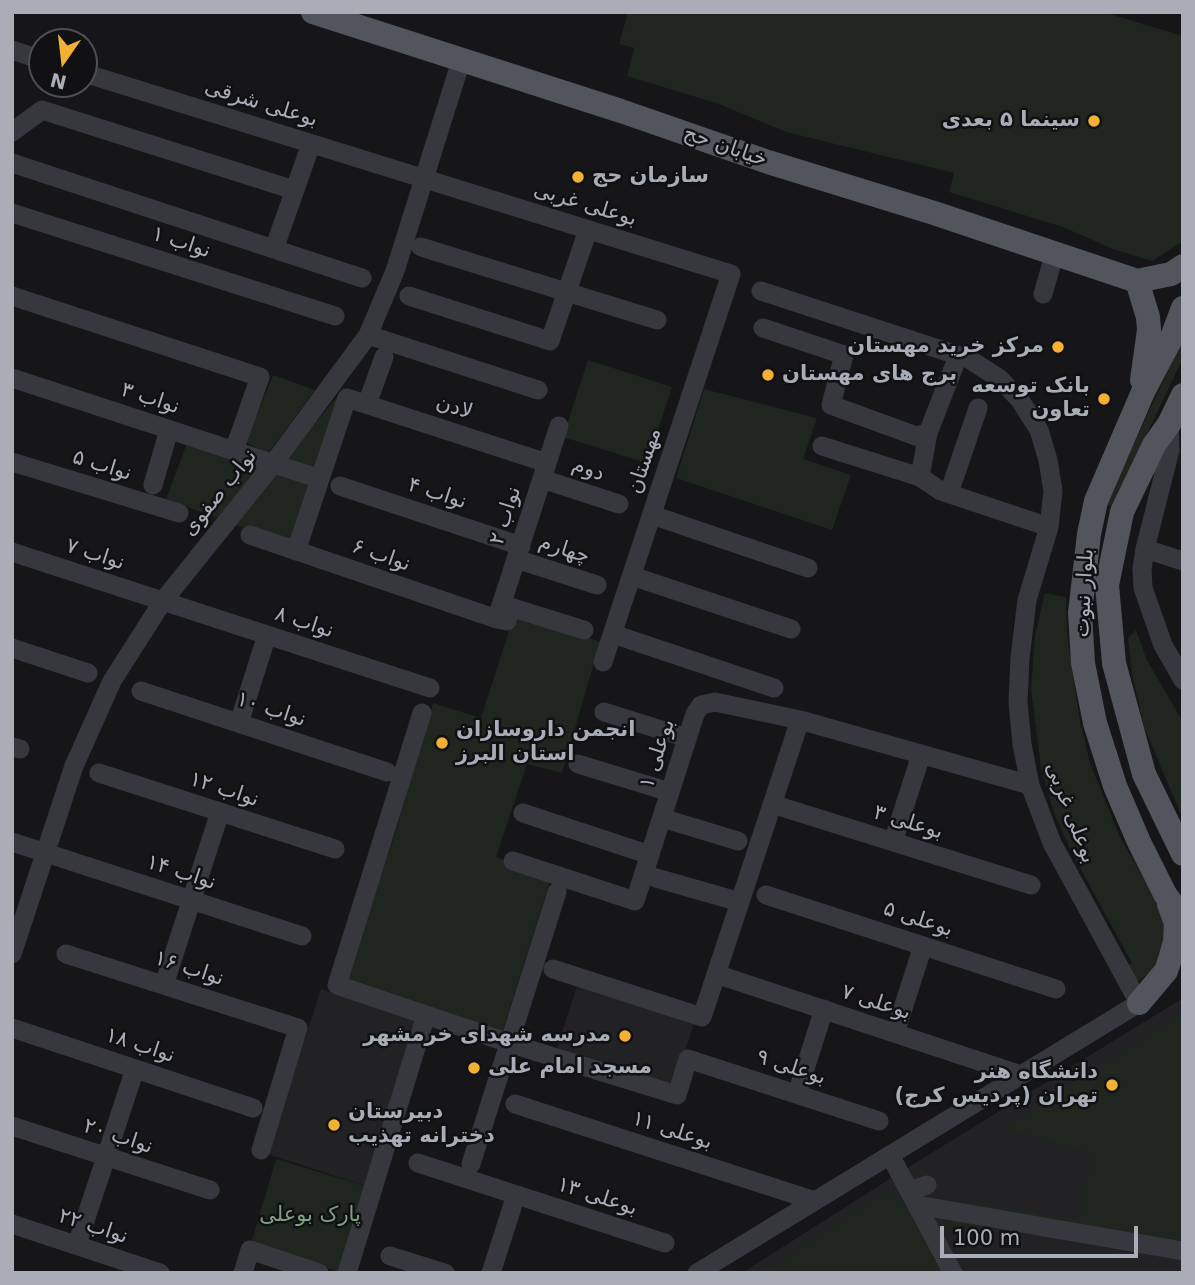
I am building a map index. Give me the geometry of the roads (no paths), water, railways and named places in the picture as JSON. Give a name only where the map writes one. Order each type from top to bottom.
[{"type":"main road","name":"خیابان حج","points":[[313,12],[621,111],[768,162],[1055,252],[1137,281]]},
{"type":"main road","points":[[1137,406],[1149,331],[1148,317],[1137,281],[1171,274],[1183,266]]},
{"type":"main road","name":"بلوار نبوت","points":[[1183,308],[1096,501],[1089,534],[1080,613],[1083,663],[1095,723],[1115,786],[1165,894],[1183,919]]},
{"type":"main road","name":"بلوار نبوت","points":[[1183,396],[1169,424],[1154,445],[1122,512],[1107,585],[1114,663],[1144,774],[1183,854]]},
{"type":"main road","points":[[1096,501],[1098,511],[1106,517],[1115,517],[1122,512]]},
{"type":"main road","points":[[1089,534],[1101,524],[1107,525],[1115,531],[1116,540]]},
{"type":"main road","points":[[1139,1003],[1166,971],[1175,942],[1176,923],[1165,894]]},
{"type":"main road","points":[[1139,1003],[1172,981],[1183,978]]},
{"type":"street","name":"نواب صفوی","points":[[12,954],[74,766],[107,693],[163,601],[273,464],[368,335],[395,271],[461,61]]},
{"type":"street","name":"بوعلی شرقی","points":[[98,77],[425,179]]},
{"type":"street","points":[[12,132],[42,110],[294,190]]},
{"type":"street","points":[[274,249],[311,144]]},
{"type":"street","points":[[12,163],[362,278]]},
{"type":"street","name":"بوعلی غربی","points":[[425,179],[731,274]]},
{"type":"street","name":"نواب ۱","points":[[12,213],[335,316]]},
{"type":"street","points":[[409,296],[550,341],[588,230]]},
{"type":"street","points":[[421,247],[657,320]]},
{"type":"street","points":[[1043,294],[1055,252]]},
{"type":"street","name":"مهستان","points":[[603,662],[731,274]]},
{"type":"street","name":"بوعلی غربی","points":[[761,291],[969,359],[1000,379],[1020,400],[1038,430],[1048,460],[1053,491],[1049,527],[1027,600],[1018,702],[1022,744],[1030,785],[1052,843],[1139,1003]]},
{"type":"street","points":[[12,296],[260,377],[234,451]]},
{"type":"street","points":[[763,328],[844,355],[831,405],[916,436],[928,433]]},
{"type":"street","points":[[368,335],[538,390]]},
{"type":"street","points":[[920,477],[928,433],[958,356]]},
{"type":"street","points":[[367,404],[384,357]]},
{"type":"street","name":"نواب ۳","points":[[12,378],[273,464]]},
{"type":"street","name":"لادن","points":[[320,479],[347,398],[545,471]]},
{"type":"street","points":[[949,493],[978,408]]},
{"type":"street","points":[[1169,424],[1177,452],[1145,549],[1143,588],[1163,645],[1183,680]]},
{"type":"street","name":"نواب ۲","points":[[497,619],[559,426]]},
{"type":"street","points":[[153,485],[169,430]]},
{"type":"street","points":[[822,446],[920,477],[949,493],[1049,527]]},
{"type":"street","name":"نواب ۵","points":[[13,463],[179,513]]},
{"type":"street","points":[[273,464],[320,479],[296,551]]},
{"type":"street","name":"دوم","points":[[545,471],[619,504]]},
{"type":"street","name":"نواب ۴","points":[[340,486],[519,552]]},
{"type":"street","points":[[652,515],[808,568]]},
{"type":"street","name":"نواب ۶","points":[[250,536],[497,619]]},
{"type":"street","points":[[1145,549],[1183,561]]},
{"type":"street","name":"نواب ۷","points":[[12,552],[163,601]]},
{"type":"street","name":"چهارم","points":[[519,552],[597,584]]},
{"type":"street","points":[[632,576],[791,629]]},
{"type":"street","name":"نواب ۸","points":[[163,601],[430,688]]},
{"type":"street","points":[[497,619],[507,621],[510,607],[584,630]]},
{"type":"street","points":[[613,634],[774,688]]},
{"type":"street","points":[[239,723],[267,635]]},
{"type":"street","points":[[12,648],[88,673]]},
{"type":"street","name":"نواب ۱۰","points":[[141,691],[387,772]]},
{"type":"street","name":"بوعلی ۱","points":[[513,861],[635,901],[687,738],[701,705],[715,702],[800,720],[1030,785]]},
{"type":"street","points":[[604,712],[687,738]]},
{"type":"street","points":[[422,713],[337,985],[509,1042]]},
{"type":"street","points":[[553,970],[702,1017],[800,720]]},
{"type":"street","points":[[893,842],[921,755]]},
{"type":"street","points":[[578,764],[670,792]]},
{"type":"street","name":"نواب ۱۲","points":[[99,773],[335,849]]},
{"type":"street","name":"بوعلی ۳","points":[[772,804],[1031,885]]},
{"type":"street","points":[[163,985],[220,812]]},
{"type":"street","points":[[523,813],[650,855]]},
{"type":"street","points":[[662,818],[738,841]]},
{"type":"street","name":"نواب ۱۴","points":[[12,842],[302,936]]},
{"type":"street","points":[[656,878],[740,902]]},
{"type":"street","points":[[471,1164],[557,892]]},
{"type":"street","name":"بوعلی ۵","points":[[766,895],[1056,989]]},
{"type":"street","points":[[895,1033],[923,946]]},
{"type":"street","name":"نواب ۱۶","points":[[66,954],[298,1027],[261,1150]]},
{"type":"street","name":"بوعلی ۷","points":[[716,974],[1021,1075]]},
{"type":"street","points":[[697,1273],[1139,1003]]},
{"type":"street","points":[[797,1094],[824,1009]]},
{"type":"street","points":[[346,1273],[426,1015]]},
{"type":"street","name":"نواب ۱۸","points":[[12,1028],[253,1108]]},
{"type":"street","name":"بوعلی ۹","points":[[509,1042],[677,1095],[688,1059],[879,1121]]},
{"type":"street","points":[[78,1245],[135,1069]]},
{"type":"street","name":"بوعلی ۱۱","points":[[515,1104],[815,1201]]},
{"type":"street","name":"نواب ۲۰","points":[[12,1126],[210,1190]]},
{"type":"street","points":[[890,1155],[918,1194],[953,1273]]},
{"type":"street","name":"بوعلی ۱۳","points":[[418,1163],[665,1243]]},
{"type":"street","points":[[918,1194],[1183,1251]]},
{"type":"street","points":[[491,1273],[516,1195]]},
{"type":"street","name":"نواب ۲۲","points":[[12,1224],[160,1273]]},
{"type":"street","points":[[243,1273],[250,1251],[319,1273]]},
{"type":"street","points":[[390,1256],[445,1273]]},
{"type":"place","name":"سینما ۵ بعدی","points":[[1094,121]]},
{"type":"place","name":"سازمان حج","points":[[578,177]]},
{"type":"place","name":"مرکز خرید مهستان","points":[[1058,347]]},
{"type":"place","name":"برج های مهستان","points":[[768,375]]},
{"type":"place","name":"بانک توسعه تعاون","points":[[1104,399]]},
{"type":"place","name":"انجمن داروسازان استان البرز","points":[[442,743]]},
{"type":"place","name":"مدرسه شهدای خرمشهر","points":[[625,1036]]},
{"type":"place","name":"مسجد امام علی","points":[[474,1068]]},
{"type":"place","name":"دانشگاه هنر تهران (پردیس کرج)","points":[[1112,1085]]},
{"type":"place","name":"دبیرستان دخترانه تهذیب","points":[[334,1125]]},
{"type":"park label","name":"پارک بوعلی","points":[[310,1216]]}]
